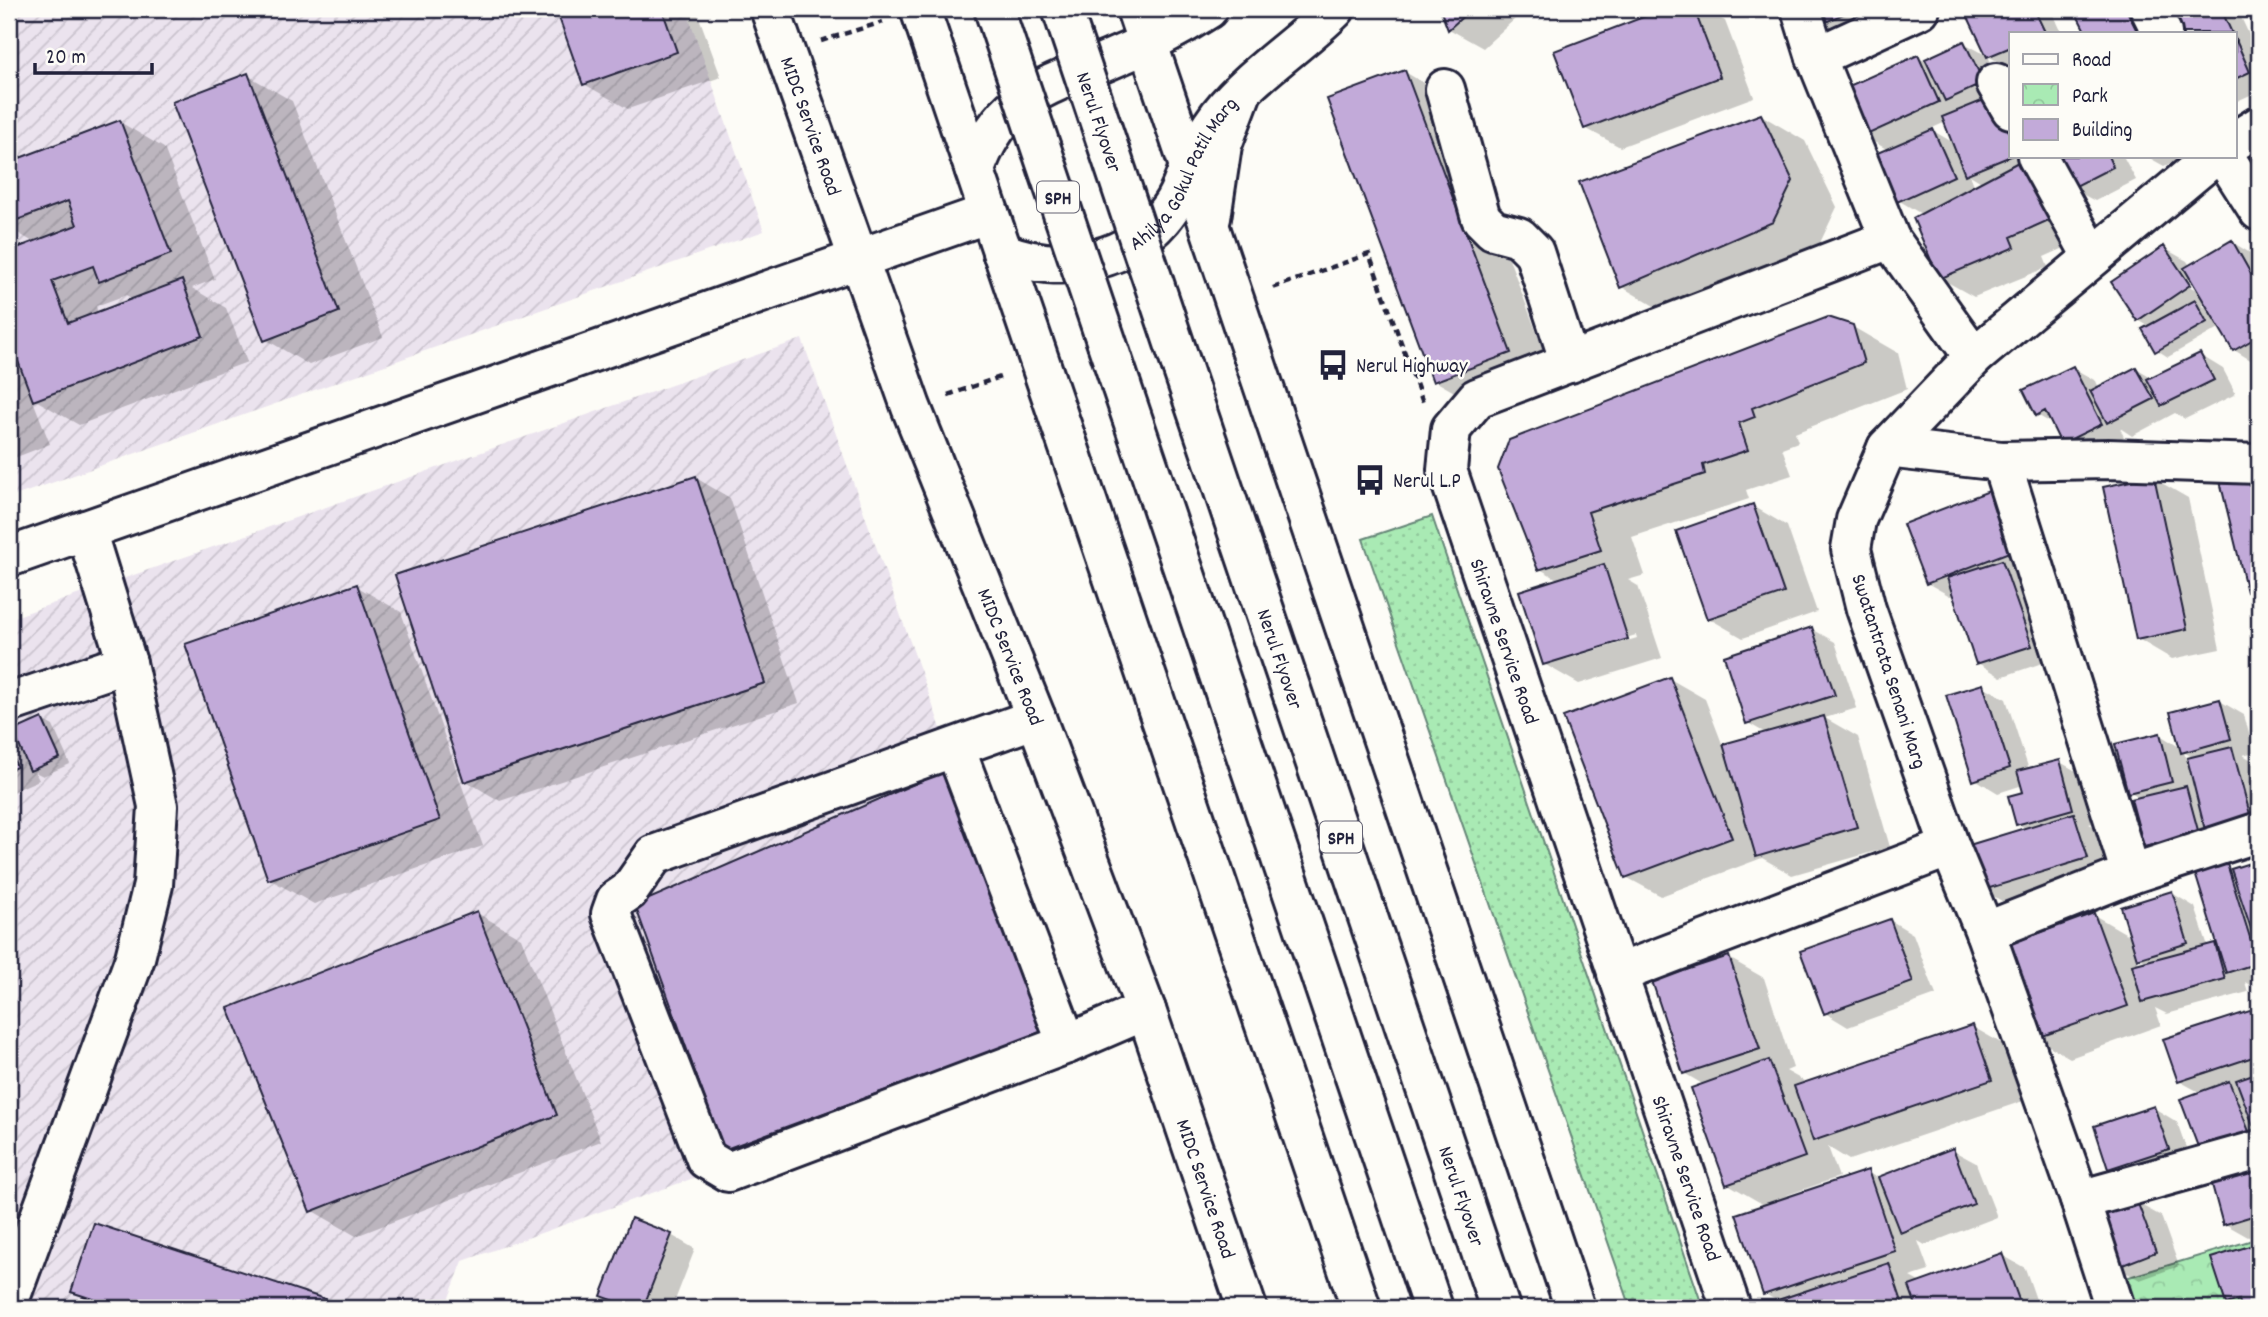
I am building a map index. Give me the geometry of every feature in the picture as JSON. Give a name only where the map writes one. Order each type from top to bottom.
[{"type":"main road","name":"MIDC Service Road","points":[[770,9],[911,407],[1036,718],[1146,1010],[1247,1308]]},
{"type":"main road","name":"SPH","points":[[994,9],[1433,1308]]},
{"type":"main road","name":"Nerul Flyover","points":[[1062,9],[1500,1308]]},
{"type":"main road","points":[[1073,75],[1142,26],[1208,9]]},
{"type":"main road","name":"Ahilya Gokul Patil Marg","points":[[1002,252],[1020,259],[1069,265],[1115,253],[1154,226],[1170,208],[1202,140],[1221,113],[1335,9]]},
{"type":"main road","points":[[1801,9],[1816,57],[1890,239],[1974,357]]},
{"type":"main road","points":[[1816,57],[1920,9]]},
{"type":"main road","points":[[2150,9],[2162,32]]},
{"type":"main road","points":[[905,14],[975,170],[1361,1308]]},
{"type":"main road","points":[[1142,26],[1574,1308]]},
{"type":"main road","points":[[975,170],[982,148],[1010,110],[1050,83],[1097,71],[1144,76],[1161,84]]},
{"type":"main road","points":[[1445,89],[1481,218],[1493,230],[1518,237],[1534,252],[1570,363]]},
{"type":"main road","points":[[1210,227],[1222,145],[1242,92]]},
{"type":"main road","points":[[2236,140],[2259,125]]},
{"type":"main road","points":[[2038,158],[2092,256]]},
{"type":"main road","name":"Swatantrata Senani Marg","points":[[2115,1308],[2080,1200],[1985,932],[1950,846],[1867,609],[1851,549],[1856,520],[1887,448],[1974,357],[2212,158]]},
{"type":"main road","points":[[2225,158],[2259,211]]},
{"type":"main road","points":[[9,557],[989,213]]},
{"type":"main road","name":"Shiravne Service Road","points":[[1731,1308],[1447,470],[1451,429],[1477,398],[1890,239]]},
{"type":"main road","points":[[1887,448],[2001,461],[2108,459],[2259,464]]},
{"type":"main road","points":[[2001,461],[2131,874]]},
{"type":"main road","points":[[9,1301],[135,958],[153,885],[158,806],[127,663],[86,530]]},
{"type":"main road","points":[[9,703],[127,663]]},
{"type":"main road","points":[[1036,718],[654,855],[629,891],[616,900],[611,914],[706,1159],[728,1172],[1067,1044],[1146,1010]]},
{"type":"main road","points":[[955,748],[1067,1044]]},
{"type":"main road","points":[[1985,932],[2131,874],[2259,832]]},
{"type":"main road","points":[[1618,974],[1950,846]]},
{"type":"main road","points":[[2080,1200],[2259,1150]]},
{"type":"path","points":[[786,53],[905,14]]},
{"type":"path","points":[[1235,302],[1369,254],[1424,407]]},
{"type":"path","points":[[911,407],[1040,363]]},
{"type":"shaded area","points":[[9,9],[686,9],[764,231],[9,498]]},
{"type":"shaded area","points":[[802,339],[1055,1048],[463,1261],[445,1308],[9,1308],[9,619]]},
{"type":"green space","points":[[1432,516],[1703,1308],[1631,1308],[1363,539]]},
{"type":"green space","points":[[2259,1238],[2259,1308],[2128,1308],[2119,1280]]},
{"type":"building","points":[[556,9],[662,9],[677,52],[583,85]]},
{"type":"building","points":[[1440,9],[1471,9],[1448,30]]},
{"type":"building","points":[[1664,9],[1694,9],[1720,77],[1584,129],[1554,51]]},
{"type":"building","points":[[1812,9],[1854,9],[1817,26]]},
{"type":"building","points":[[1985,9],[2034,9],[2045,32],[2009,32],[2009,48],[1987,57],[1968,17]]},
{"type":"building","points":[[2074,9],[2126,9],[2138,32],[2086,32]]},
{"type":"building","points":[[2196,9],[2221,9],[2232,32],[2182,32],[2175,18]]},
{"type":"building","points":[[2249,9],[2259,9],[2259,29]]},
{"type":"building","points":[[2236,40],[2250,72],[2236,79]]},
{"type":"building","points":[[1964,41],[1984,83],[1945,101],[1925,59]]},
{"type":"building","points":[[1918,55],[1939,102],[1862,137],[1840,90]]},
{"type":"building","points":[[1405,70],[1511,353],[1433,382],[1327,99]]},
{"type":"building","points":[[248,73],[339,312],[264,341],[172,102]]},
{"type":"building","points":[[1994,96],[2009,131],[2009,157],[1965,175],[1942,117]]},
{"type":"building","points":[[1761,114],[1793,181],[1773,222],[1620,288],[1579,182]]},
{"type":"building","points":[[120,120],[171,254],[99,282],[93,266],[52,281],[68,323],[182,280],[203,336],[33,401],[9,337],[9,251],[77,225],[68,201],[9,223],[9,162]]},
{"type":"building","points":[[1933,129],[1954,176],[1897,202],[1875,154]]},
{"type":"building","points":[[2054,158],[2109,158],[2113,167],[2070,189]]},
{"type":"building","points":[[2022,160],[2049,220],[2011,237],[2015,247],[1939,279],[1913,218]]},
{"type":"building","points":[[2232,240],[2259,288],[2259,336],[2233,351],[2184,268]]},
{"type":"building","points":[[2164,246],[2190,285],[2137,321],[2111,282]]},
{"type":"building","points":[[2195,300],[2207,322],[2155,352],[2142,329]]},
{"type":"building","points":[[1828,317],[1853,325],[1864,363],[1752,408],[1755,417],[1739,423],[1748,450],[1703,465],[1705,474],[1588,512],[1601,550],[1538,570],[1498,469],[1509,440]]},
{"type":"building","points":[[2200,353],[2214,380],[2161,406],[2147,379]]},
{"type":"building","points":[[2073,366],[2102,424],[2061,444],[2045,411],[2036,416],[2023,390]]},
{"type":"building","points":[[2136,367],[2154,399],[2107,423],[2090,391]]},
{"type":"building","points":[[2259,468],[2259,589],[2247,592],[2219,477]]},
{"type":"building","points":[[696,476],[765,683],[464,782],[395,575]]},
{"type":"building","points":[[2154,476],[2187,629],[2136,640],[2103,487]]},
{"type":"building","points":[[1989,491],[2012,551],[1926,584],[1903,524]]},
{"type":"building","points":[[1753,504],[1784,593],[1707,619],[1676,531]]},
{"type":"building","points":[[2002,560],[2032,646],[1976,664],[1947,578]]},
{"type":"building","points":[[1604,564],[1628,639],[1543,665],[1519,591]]},
{"type":"building","points":[[357,584],[440,820],[268,880],[185,644]]},
{"type":"building","points":[[1812,627],[1835,695],[1746,724],[1724,656]]},
{"type":"building","points":[[1670,677],[1732,838],[1625,878],[1563,717]]},
{"type":"building","points":[[1983,684],[2010,768],[1973,781],[1946,695]]},
{"type":"building","points":[[2220,699],[2231,739],[2181,753],[2170,712]]},
{"type":"building","points":[[1824,716],[1857,827],[1756,857],[1723,744]]},
{"type":"building","points":[[42,718],[60,758],[30,771],[13,731]]},
{"type":"building","points":[[2160,733],[2172,782],[2128,793],[2115,744]]},
{"type":"building","points":[[2232,747],[2251,818],[2205,830],[2187,758]]},
{"type":"building","points":[[9,749],[17,767],[9,770]]},
{"type":"building","points":[[2060,760],[2073,809],[2016,825],[2008,796],[2023,792],[2017,771]]},
{"type":"building","points":[[951,768],[1050,1030],[723,1150],[635,905]]},
{"type":"building","points":[[2186,786],[2199,834],[2144,847],[2131,799]]},
{"type":"building","points":[[2074,813],[2088,858],[1980,891],[1966,846]]},
{"type":"building","points":[[2259,860],[2259,952],[2231,869]]},
{"type":"building","points":[[2227,864],[2258,963],[2226,973],[2195,873]]},
{"type":"building","points":[[2172,891],[2188,943],[2137,959],[2121,907]]},
{"type":"building","points":[[477,911],[557,1115],[310,1212],[228,1008]]},
{"type":"building","points":[[2094,913],[2128,1006],[2034,1039],[2001,947]]},
{"type":"building","points":[[1890,919],[1913,982],[1824,1014],[1800,951]]},
{"type":"building","points":[[2215,943],[2225,979],[2142,1002],[2132,965]]},
{"type":"building","points":[[1729,956],[1760,1049],[1683,1074],[1652,981]]},
{"type":"building","points":[[2259,1008],[2259,1055],[2178,1082],[2163,1039]]},
{"type":"building","points":[[1973,1025],[1992,1080],[1813,1141],[1794,1086]]},
{"type":"building","points":[[1769,1060],[1805,1157],[1726,1185],[1691,1088]]},
{"type":"building","points":[[2259,1072],[2259,1123],[2253,1125],[2236,1080]]},
{"type":"building","points":[[2229,1081],[2250,1134],[2200,1152],[2180,1099]]},
{"type":"building","points":[[2154,1106],[2169,1149],[2108,1169],[2094,1126]]},
{"type":"building","points":[[1953,1148],[1974,1204],[1900,1233],[1878,1177]]},
{"type":"building","points":[[2259,1168],[2259,1214],[2223,1225],[2211,1181]]},
{"type":"building","points":[[1868,1170],[1895,1251],[1763,1295],[1736,1214]]},
{"type":"building","points":[[2137,1201],[2156,1252],[2115,1268],[2096,1215]]},
{"type":"building","points":[[631,1218],[672,1234],[643,1308],[634,1308],[601,1296]]},
{"type":"building","points":[[94,1223],[340,1304],[339,1308],[120,1308],[71,1292]]},
{"type":"building","points":[[2259,1243],[2259,1308],[2242,1308],[2239,1300],[2226,1304],[2211,1258]]},
{"type":"building","points":[[2002,1253],[2022,1308],[1917,1308],[1909,1286]]},
{"type":"building","points":[[1889,1263],[1904,1308],[1767,1308],[1766,1304]]},
{"type":"place","name":"Nerul Highway","points":[[1333,365]]},
{"type":"place","name":"Nerul L.P","points":[[1370,480]]}]
